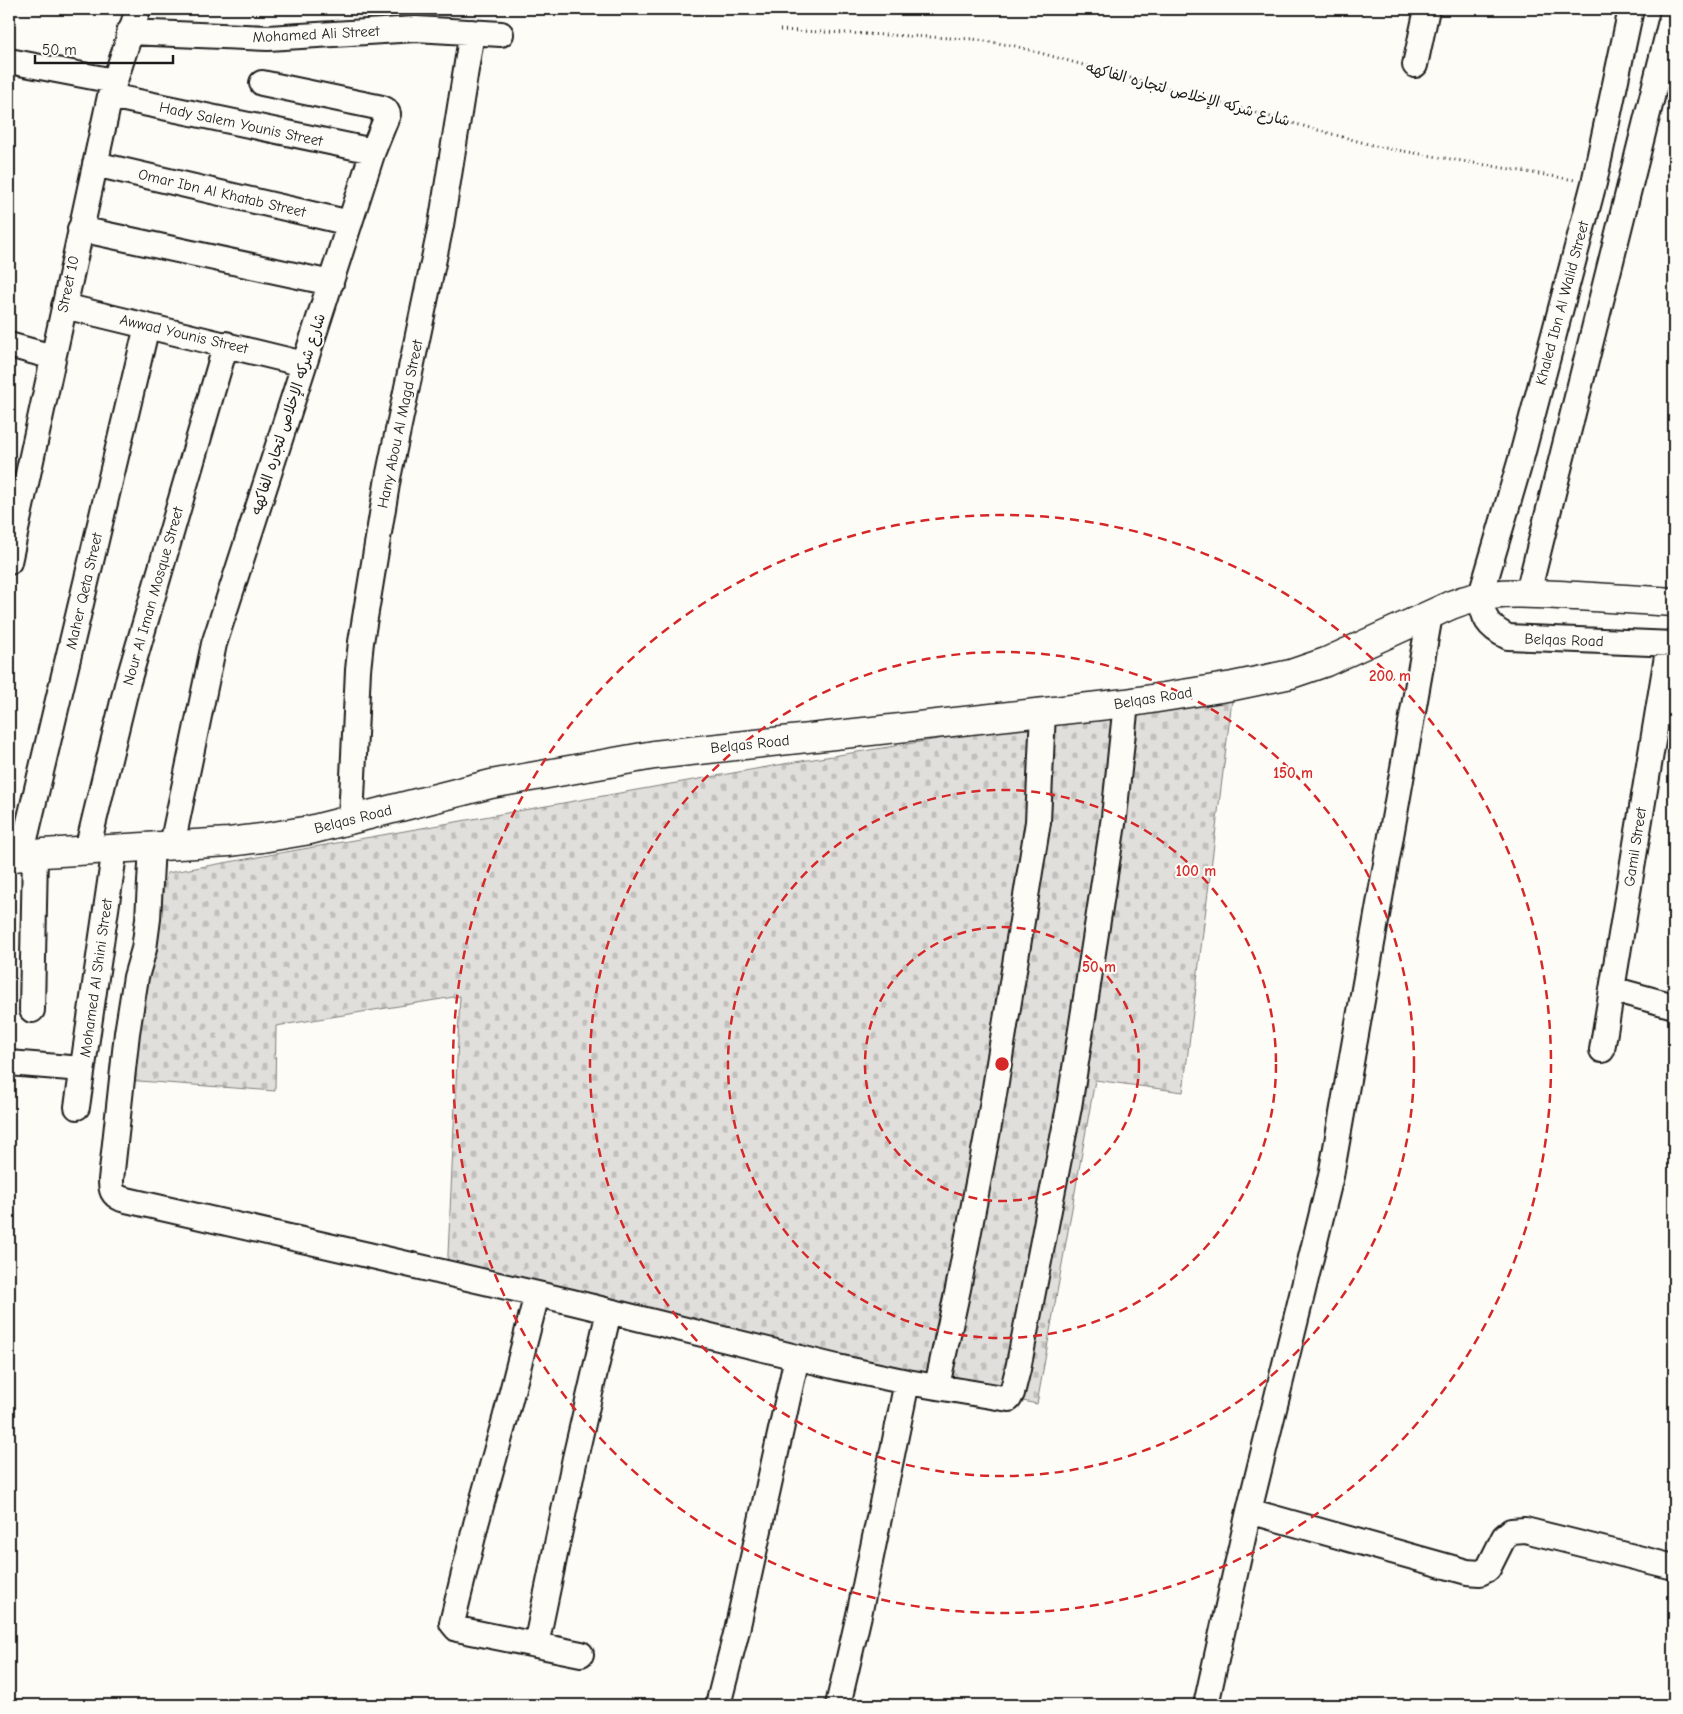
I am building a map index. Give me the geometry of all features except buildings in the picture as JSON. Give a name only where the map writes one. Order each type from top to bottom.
[{"type":"main road","name":"Belqas Road","points":[[22,856],[262,838],[310,830],[491,784],[654,755],[1126,703],[1233,686],[1291,674],[1326,662],[1467,599],[1482,595],[1528,593],[1674,602]]},
{"type":"street","name":"Street 10","points":[[9,562],[19,464],[53,357],[112,89],[138,9]]},
{"type":"street","points":[[1414,65],[1427,9]]},
{"type":"street","name":"Khaled Ibn Al Walid Street","points":[[1482,595],[1521,459],[1594,183],[1631,9]]},
{"type":"street","points":[[1528,593],[1674,9]]},
{"type":"street","name":"Mohamed Ali Street","points":[[130,32],[268,38],[416,29],[501,34]]},
{"type":"street","name":"Hany Abou Al Magd Street","points":[[350,819],[361,642],[388,478],[441,225],[472,32]]},
{"type":"street","name":"Hady Salem Younis Street","points":[[9,61],[112,89],[373,152]]},
{"type":"street","name":"شارع شركه الإخلاص لتجاره الفاكهه","points":[[262,83],[386,110],[388,114],[373,152],[214,644],[162,846],[127,1033],[111,1180],[112,1192],[116,1197],[122,1199],[537,1294]]},
{"type":"street","points":[[1612,103],[1649,111]]},
{"type":"street","name":"Omar Ibn Al Khatab Street","points":[[95,164],[350,223]]},
{"type":"street","points":[[80,229],[331,283]]},
{"type":"street","name":"Awwad Younis Street","points":[[64,306],[304,364]]},
{"type":"street","name":"Maher Qeta Street","points":[[32,1010],[22,856],[147,326]]},
{"type":"street","name":"Nour Al Iman Mosque Street","points":[[86,850],[127,686],[226,344]]},
{"type":"street","points":[[9,345],[53,357]]},
{"type":"street","name":"Belqas Road","points":[[1482,595],[1482,609],[1487,621],[1496,631],[1508,637],[1672,644]]},
{"type":"street","points":[[1206,1705],[1249,1511],[1331,1176],[1430,615]]},
{"type":"street","name":"Gamil Street","points":[[1602,1050],[1672,644]]},
{"type":"street","points":[[581,1654],[457,1629],[452,1623],[476,1524],[537,1294],[797,1358],[907,1382],[1009,1399],[1012,1393],[1041,1257],[1069,1107],[1114,817],[1126,703]]},
{"type":"street","points":[[937,1386],[958,1289],[987,1134],[1038,822],[1043,712]]},
{"type":"street","name":"Mohamed Al Shini Street","points":[[77,1107],[115,848]]},
{"type":"street","points":[[1612,989],[1674,1006]]},
{"type":"street","points":[[9,1063],[82,1069]]},
{"type":"street","points":[[536,1645],[541,1614],[609,1311]]},
{"type":"street","points":[[718,1705],[741,1611],[797,1358]]},
{"type":"street","points":[[838,1705],[907,1382]]},
{"type":"street","points":[[1249,1511],[1480,1574],[1488,1569],[1504,1537],[1511,1531],[1525,1530],[1674,1567]]},
{"type":"path","name":"شارع شركه الإخلاص لتجاره الفاكهه","points":[[780,30],[973,39],[994,42],[1015,46],[1379,147],[1594,183]]},
{"type":"green space","points":[[1233,692],[1183,1092],[1095,1080],[1037,1404],[447,1276],[460,996],[276,1026],[275,1091],[125,1080],[167,873],[801,761]]}]
